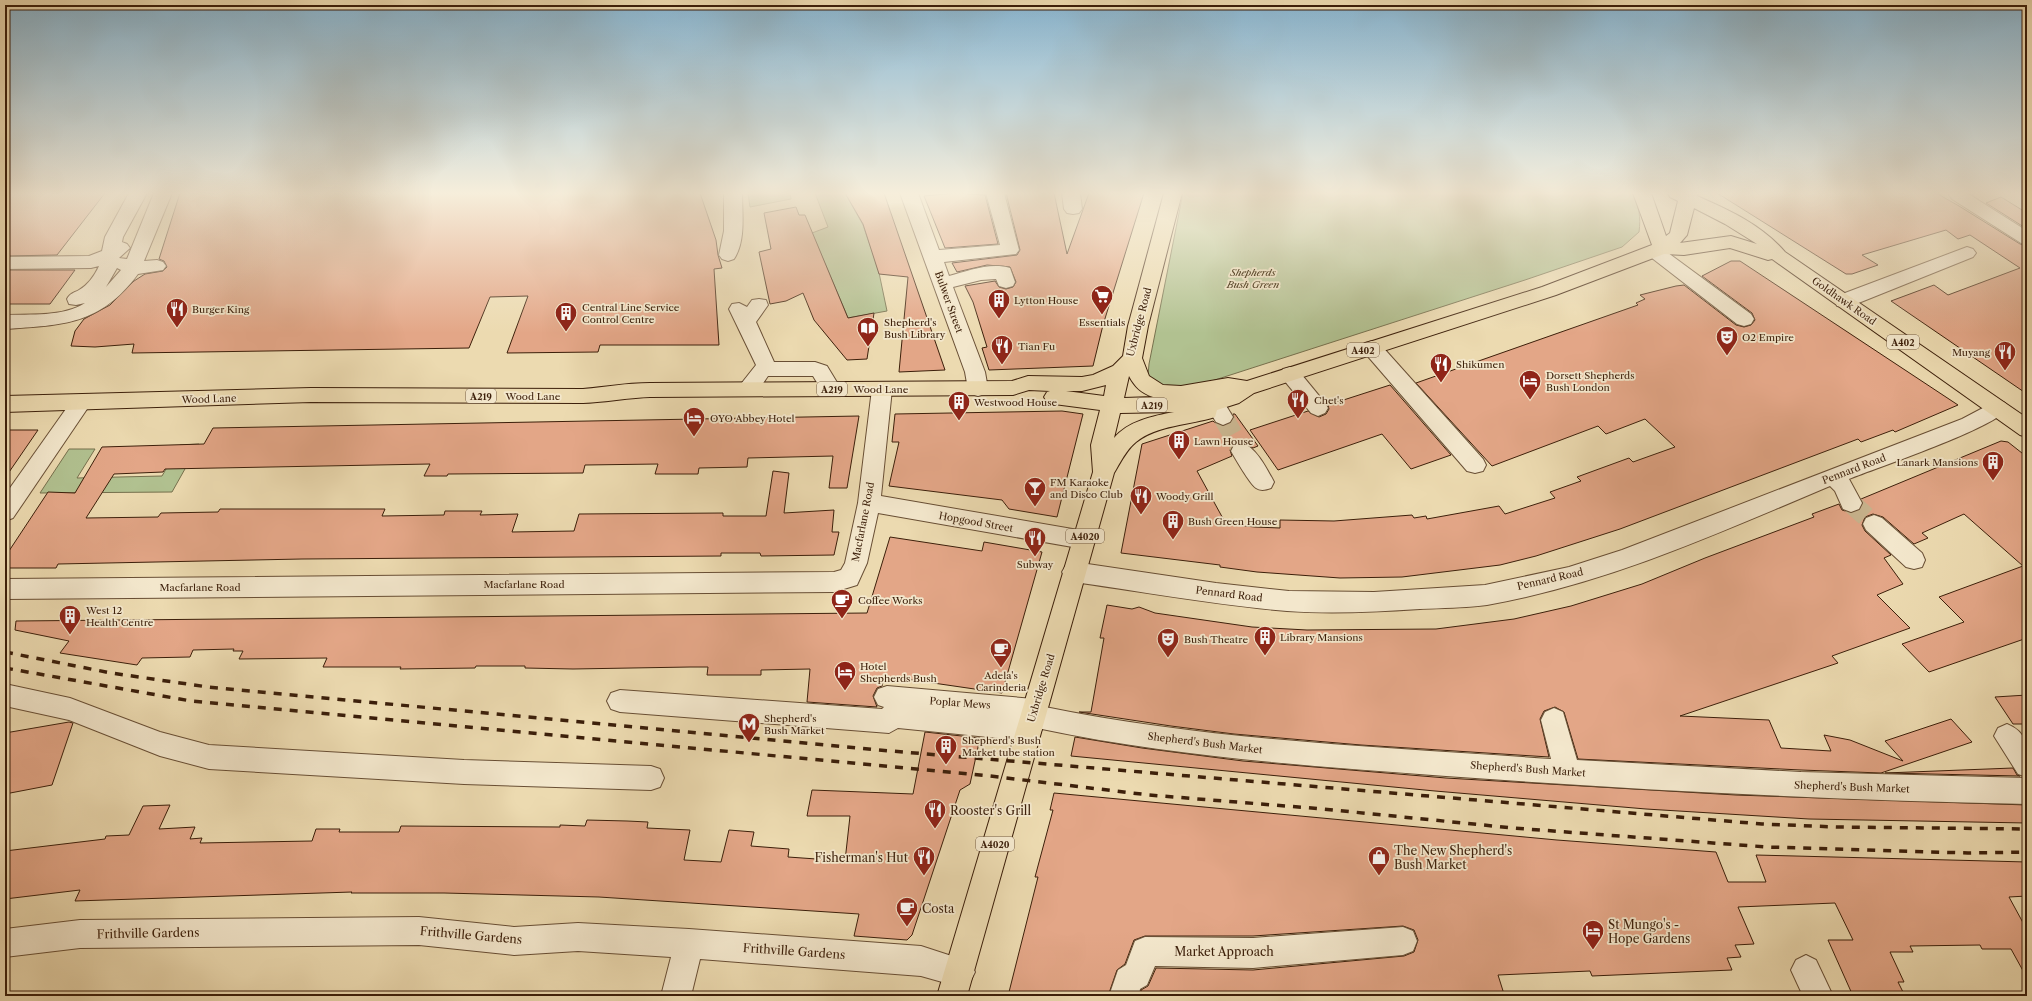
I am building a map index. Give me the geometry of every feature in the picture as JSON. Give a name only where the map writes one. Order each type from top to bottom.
[{"type":"main road","name":"Uxbridge Road","points":[[1104,472],[1102,445],[1112,404],[1138,326],[1161,240]]},
{"type":"main road","points":[[1656,240],[1658,249],[1671,240]]},
{"type":"main road","name":"Goldhawk Road","points":[[1762,240],[1772,247],[1779,256],[2027,429]]},
{"type":"main road","name":"Goldhawk Road","points":[[1658,249],[1684,249],[1731,242],[1767,254],[1779,256]]},
{"type":"main road","name":"A402","points":[[1126,365],[1152,389],[1164,392],[1175,394],[1227,386],[1247,388],[1549,291],[1658,249]]},
{"type":"main road","name":"Wood Lane","points":[[5,404],[80,404],[311,395],[602,396],[620,391],[1013,388],[1028,383],[1082,384],[1097,381],[1126,365]]},
{"type":"main road","name":"Wood Lane","points":[[1013,388],[1027,394],[1112,404]]},
{"type":"main road","name":"A219","points":[[1112,404],[1125,406],[1204,402],[1219,411],[1247,388]]},
{"type":"main road","name":"Uxbridge Road","points":[[956,984],[1104,472],[1122,444],[1135,433],[1158,424],[1208,412],[1219,411]]},
{"type":"street","points":[[5,306],[13,310],[58,306],[76,299],[98,284],[108,267],[114,240]]},
{"type":"street","points":[[5,263],[91,262],[140,240]]},
{"type":"street","points":[[5,322],[55,319],[87,310],[104,299],[120,284],[132,268],[144,240]]},
{"type":"street","points":[[111,254],[123,265],[132,268],[159,261],[147,240]]},
{"type":"street","points":[[735,240],[736,253]]},
{"type":"street","name":"Bulwer Street","points":[[927,240],[976,372],[978,389]]},
{"type":"street","points":[[933,257],[1010,250],[1007,240]]},
{"type":"street","points":[[1658,249],[1744,319]]},
{"type":"street","points":[[1844,302],[1967,253]]},
{"type":"street","points":[[942,284],[981,274],[1003,272],[1006,282]]},
{"type":"street","points":[[759,305],[743,315],[762,360],[765,363]]},
{"type":"street","points":[[1372,348],[1475,465]]},
{"type":"street","points":[[1290,374],[1318,408]]},
{"type":"street","name":"Macfarlane Road","points":[[5,589],[834,582],[849,578],[853,571],[869,503],[882,389]]},
{"type":"street","points":[[5,512],[80,404]]},
{"type":"street","name":"Pennard Road","points":[[1074,572],[1216,593],[1289,601],[1374,602],[1484,595],[1569,577],[1627,558],[1715,525],[1833,476],[1969,424],[1998,408]]},
{"type":"street","points":[[1242,451],[1263,482]]},
{"type":"street","points":[[1833,476],[1843,486],[1851,503]]},
{"type":"street","name":"Hopgood Street","points":[[869,503],[1084,540]]},
{"type":"street","points":[[1874,524],[1914,560]]},
{"type":"street","points":[[5,695],[70,709],[107,728],[160,744],[216,757],[258,761],[464,772],[651,778]]},
{"type":"street","name":"Poplar Mews","points":[[887,697],[1032,718]]},
{"type":"street","points":[[620,701],[889,721],[891,716],[1032,718]]},
{"type":"street","name":"Shepherd's Bush Market","points":[[1032,718],[1071,725],[1249,749],[1755,784],[1906,790],[2027,791]]},
{"type":"street","points":[[1554,720],[1567,772]]},
{"type":"street","points":[[2007,736],[2027,765]]},
{"type":"street","name":"Frithville Gardens","points":[[5,943],[80,934],[419,931],[514,941],[578,937],[689,943],[921,961],[956,984]]},
{"type":"street","name":"Market Approach","points":[[1124,996],[1128,980],[1137,975],[1145,950],[1253,953],[1403,941]]},
{"type":"street","points":[[676,996],[689,943]]},
{"type":"street","points":[[1806,970],[1818,996]]},
{"type":"green space","points":[[815,240],[868,240],[878,268],[887,311],[848,318]]},
{"type":"green space","name":"Shepherds Bush Green","points":[[1174,240],[1630,240],[1622,247],[1525,280],[1190,388],[1165,389],[1148,376],[1149,364]]},
{"type":"green space","points":[[199,444],[172,492],[40,493],[69,449],[95,449],[77,478],[162,476],[180,445]]},
{"type":"building","points":[[5,240],[69,240],[57,255],[5,256]]},
{"type":"building","points":[[165,240],[716,240],[722,268],[714,269],[719,345],[600,345],[598,352],[507,353],[528,296],[490,297],[469,348],[132,353],[134,344],[95,347],[71,346],[75,331],[84,319],[110,305],[134,281],[145,274],[163,271],[167,267],[164,261],[159,259]]},
{"type":"building","points":[[769,240],[815,240],[848,318],[874,313],[867,359],[847,360],[814,320],[803,293],[786,301],[770,304],[759,252],[771,249]]},
{"type":"building","points":[[868,240],[900,240],[945,370],[899,372],[908,277],[879,274]]},
{"type":"building","points":[[942,240],[997,240],[998,244],[945,248]]},
{"type":"building","points":[[1017,240],[1064,240],[1067,254],[1072,240],[1129,240],[1103,325],[1093,366],[989,370],[982,348],[987,347],[973,302],[965,286],[995,281],[999,287],[1006,289],[1013,287],[1016,282],[1010,267],[987,265],[957,272],[952,263],[1017,255],[1020,250]]},
{"type":"building","points":[[1791,240],[1913,240],[1862,255],[1878,265],[1852,274],[1846,274]]},
{"type":"building","points":[[1977,240],[2013,240],[2027,246],[2027,394],[1891,301],[1934,285],[1948,295],[2020,268]]},
{"type":"building","points":[[1731,261],[1740,261],[1958,405],[1895,432],[1893,430],[1861,442],[1858,439],[1620,529],[1536,556],[1500,565],[1402,577],[1340,578],[1257,572],[1220,567],[1220,565],[1121,553],[1142,444],[1213,421],[1224,426],[1231,423],[1234,418],[1233,414],[1235,414],[1258,446],[1253,448],[1242,442],[1234,444],[1230,450],[1232,456],[1197,471],[1226,524],[1255,527],[1280,528],[1280,520],[1334,521],[1412,515],[1414,518],[1426,516],[1427,519],[1499,506],[1505,514],[1555,498],[1550,492],[1581,481],[1577,477],[1629,458],[1633,462],[1675,447],[1645,419],[1606,434],[1598,426],[1492,466],[1416,383],[1638,305],[1636,303],[1645,299],[1640,295],[1676,286],[1684,285],[1736,325],[1744,327],[1751,325],[1755,320],[1752,313],[1702,276]]},
{"type":"building","points":[[5,270],[75,270],[50,304],[5,304]]},
{"type":"building","points":[[1390,385],[1451,455],[1411,469],[1382,434],[1278,470],[1250,430],[1308,411],[1319,417],[1326,414],[1329,409],[1328,405]]},
{"type":"building","points":[[1062,411],[1083,414],[1057,517],[1009,509],[1002,500],[889,486],[899,442],[892,442],[895,414]]},
{"type":"building","points":[[859,416],[847,488],[829,488],[833,456],[748,458],[747,467],[699,468],[698,474],[655,474],[658,464],[585,465],[583,473],[448,474],[447,476],[424,476],[430,464],[165,469],[163,472],[114,474],[86,518],[158,517],[161,513],[218,512],[220,509],[385,509],[382,516],[444,515],[445,511],[482,511],[480,515],[518,514],[512,532],[574,531],[579,514],[723,513],[723,516],[766,516],[773,471],[789,473],[784,513],[834,510],[832,532],[839,532],[834,555],[761,556],[760,553],[721,553],[721,556],[302,559],[58,564],[56,568],[5,568],[5,557],[48,492],[75,493],[102,447],[204,444],[213,428]]},
{"type":"building","points":[[5,430],[38,430],[5,478]]},
{"type":"building","points":[[2001,441],[2008,442],[2027,457],[2027,638],[1929,672],[1902,644],[1964,622],[1939,597],[2023,566],[1964,514],[1922,533],[1928,538],[1914,544],[1883,517],[1873,514],[1865,517],[1862,525],[1865,531],[1891,555],[1884,558],[1903,584],[1877,595],[1910,628],[1832,656],[1838,663],[1680,716],[1769,720],[1781,748],[1831,751],[1824,735],[1850,740],[1903,761],[1885,741],[1951,719],[1972,742],[1881,773],[1578,759],[1564,712],[1555,707],[1544,711],[1540,719],[1549,757],[1361,745],[1234,734],[1079,712],[1091,712],[1104,638],[1100,638],[1107,605],[1132,609],[1139,607],[1155,613],[1252,627],[1307,630],[1436,629],[1514,619],[1571,606],[1642,584],[1705,558],[1814,517],[1812,514],[1839,504],[1842,510],[1852,513],[1860,510],[1863,504],[1861,499]]},
{"type":"building","points":[[890,537],[982,551],[984,542],[1042,552],[1002,693],[885,676],[882,686],[877,688],[873,696],[877,707],[807,702],[810,669],[761,670],[761,675],[707,675],[708,667],[573,669],[525,668],[525,666],[476,666],[475,668],[400,669],[401,667],[323,667],[327,658],[239,659],[243,651],[233,651],[234,649],[193,650],[190,657],[142,658],[137,665],[60,653],[69,641],[15,630],[16,621],[867,613]]},
{"type":"building","points":[[2027,695],[2027,724],[2013,724],[1995,697]]},
{"type":"building","points":[[69,722],[73,723],[52,785],[5,794],[5,733]]},
{"type":"building","points":[[925,732],[980,738],[970,784],[960,790],[912,935],[907,940],[854,936],[859,914],[599,897],[444,893],[351,893],[352,892],[75,901],[80,890],[5,899],[5,851],[105,839],[106,836],[129,835],[143,806],[170,805],[159,829],[195,827],[190,839],[202,838],[200,843],[312,841],[316,829],[340,829],[339,832],[399,832],[401,826],[560,827],[560,825],[585,826],[587,820],[627,821],[648,822],[647,828],[690,830],[684,860],[721,862],[729,830],[754,832],[751,846],[789,849],[788,857],[845,861],[850,816],[807,816],[812,790],[913,794]]},
{"type":"building","points":[[1075,737],[1142,748],[1243,761],[1446,778],[1736,795],[2027,805],[2027,823],[1809,819],[1646,809],[1435,791],[1071,756]]},
{"type":"building","points":[[2013,768],[2017,775],[2020,776],[1885,773]]},
{"type":"building","points":[[1054,793],[1557,840],[1716,852],[1728,882],[1766,882],[1756,855],[2027,862],[2027,896],[2009,897],[2027,930],[2027,978],[2011,949],[1982,949],[1980,945],[1910,946],[1913,952],[1890,952],[1904,982],[1898,982],[1905,996],[1853,996],[1828,940],[1853,940],[1835,903],[1738,907],[1754,944],[1735,945],[1741,957],[1727,958],[1732,970],[1592,976],[1590,971],[1498,975],[1504,994],[1445,996],[1141,996],[1141,990],[1148,986],[1156,968],[1253,970],[1404,956],[1414,952],[1418,940],[1414,930],[1403,926],[1253,936],[1145,936],[1134,940],[1125,964],[1117,970],[1108,996],[1008,996],[1038,877],[1035,877],[1053,810],[1050,810]]},
{"type":"tunnel","points":[[1223,417],[1242,451]]},
{"type":"tunnel","points":[[1851,503],[1874,524]]},
{"type":"railway","points":[[5,652],[111,673],[208,687],[879,750],[1762,824],[1837,827],[2027,829]]},
{"type":"railway","points":[[5,668],[191,701],[990,776],[1149,795],[1323,809],[1513,828],[1767,847],[1968,853],[2027,852]]},
{"type":"place","name":"Essentials","points":[[1102,316]]},
{"type":"place","name":"Lytton House","points":[[999,320]]},
{"type":"place","name":"Burger King","points":[[177,328]]},
{"type":"place","name":"Central Line Service Control Centre","points":[[566,332]]},
{"type":"place","name":"Shepherd's Bush Library","points":[[868,348]]},
{"type":"place","name":"O2 Empire","points":[[1727,356]]},
{"type":"place","name":"Tian Fu","points":[[1002,366]]},
{"type":"place","name":"Muyang","points":[[2005,372]]},
{"type":"place","name":"Shikumen","points":[[1441,384]]},
{"type":"place","name":"Dorsett Shepherds Bush London","points":[[1530,400]]},
{"type":"place","name":"Chet's","points":[[1298,420]]},
{"type":"place","name":"Westwood House","points":[[959,422]]},
{"type":"place","name":"OYO Abbey Hotel","points":[[694,438]]},
{"type":"place","name":"Lawn House","points":[[1179,460]]},
{"type":"place","name":"Lanark Mansions","points":[[1993,482]]},
{"type":"place","name":"FM Karaoke and Disco Club","points":[[1035,508]]},
{"type":"place","name":"Woody Grill","points":[[1141,516]]},
{"type":"place","name":"Bush Green House","points":[[1173,540]]},
{"type":"place","name":"Subway","points":[[1035,558]]},
{"type":"place","name":"Coffee Works","points":[[842,620]]},
{"type":"place","name":"West 12 Health Centre","points":[[70,636]]},
{"type":"place","name":"Library Mansions","points":[[1265,656]]},
{"type":"place","name":"Bush Theatre","points":[[1168,658]]},
{"type":"place","name":"Adela's Carinderia","points":[[1001,668]]},
{"type":"place","name":"Hotel Shepherds Bush","points":[[845,692]]},
{"type":"place","name":"Shepherd's Bush Market","points":[[749,744]]},
{"type":"place","name":"Shepherd's Bush Market tube station","points":[[946,766]]},
{"type":"place","name":"Rooster's Grill","points":[[935,830]]},
{"type":"place","name":"Fisherman's Hut","points":[[924,876]]},
{"type":"place","name":"The New Shepherd's Bush Market","points":[[1379,876]]},
{"type":"place","name":"Costa","points":[[907,928]]},
{"type":"place","name":"St Mungo's - Hope Gardens","points":[[1593,950]]}]
